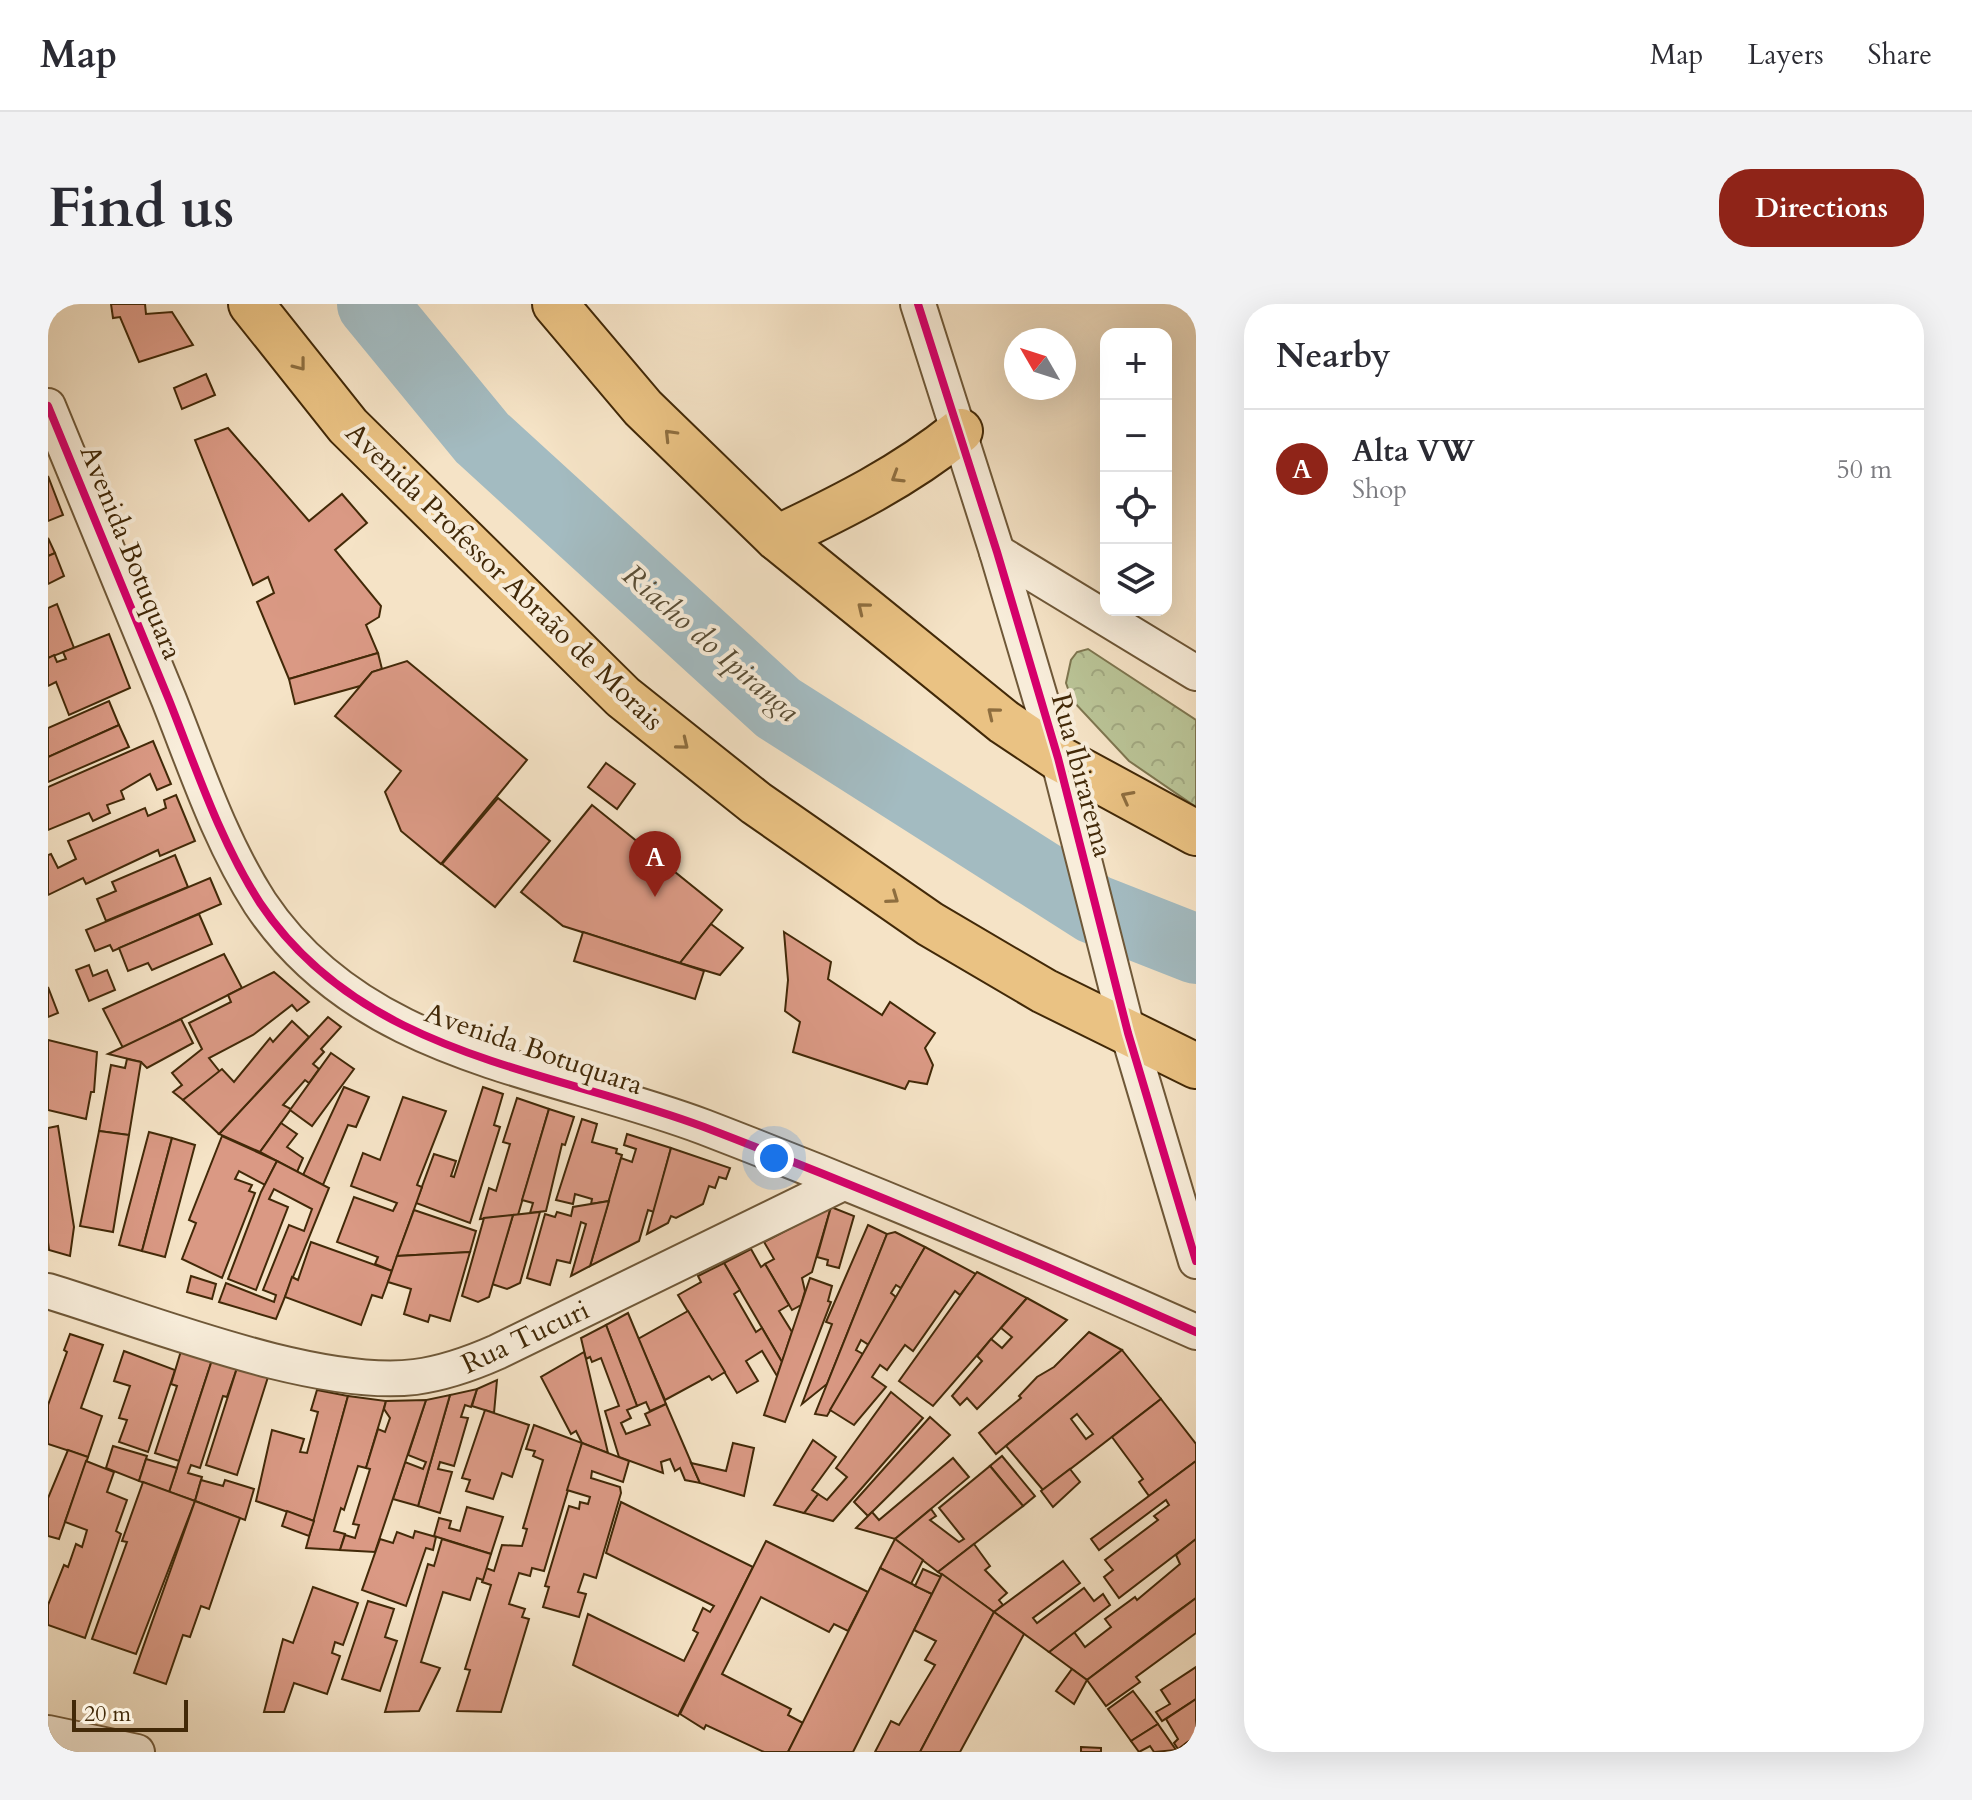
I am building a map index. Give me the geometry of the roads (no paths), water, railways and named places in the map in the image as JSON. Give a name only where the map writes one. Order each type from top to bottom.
[{"type":"main road","name":"Avenida Professor Abraão de Morais","points":[[251,304],[348,426],[623,697],[756,803],[930,924],[1044,991],[1122,1013],[1196,1066]]},
{"type":"main road","points":[[555,304],[643,408],[777,538],[1004,722],[1058,758],[1196,833]]},
{"type":"main road","points":[[777,538],[871,493],[926,458],[960,431]]},
{"type":"street","name":"Rua Ibirarema","points":[[918,304],[960,431],[1058,758],[1122,1013],[1196,1261]]},
{"type":"street","name":"Avenida Botuquara","points":[[48,406],[220,827],[261,904],[312,963],[364,1005],[407,1028],[477,1057],[699,1126],[843,1183],[1196,1332]]},
{"type":"street","points":[[997,552],[1196,673]]},
{"type":"street","name":"Rua Tucuri","points":[[48,1291],[311,1369],[373,1377],[413,1377],[455,1370],[497,1352],[843,1183]]},
{"type":"street","points":[[48,1733],[137,1752]]},
{"type":"waterway","name":"Riacho do Ipiranga","points":[[372,304],[482,438],[778,708],[1094,909],[1196,949]]},
{"type":"place","name":"Alta VW","points":[[655,897]]}]
